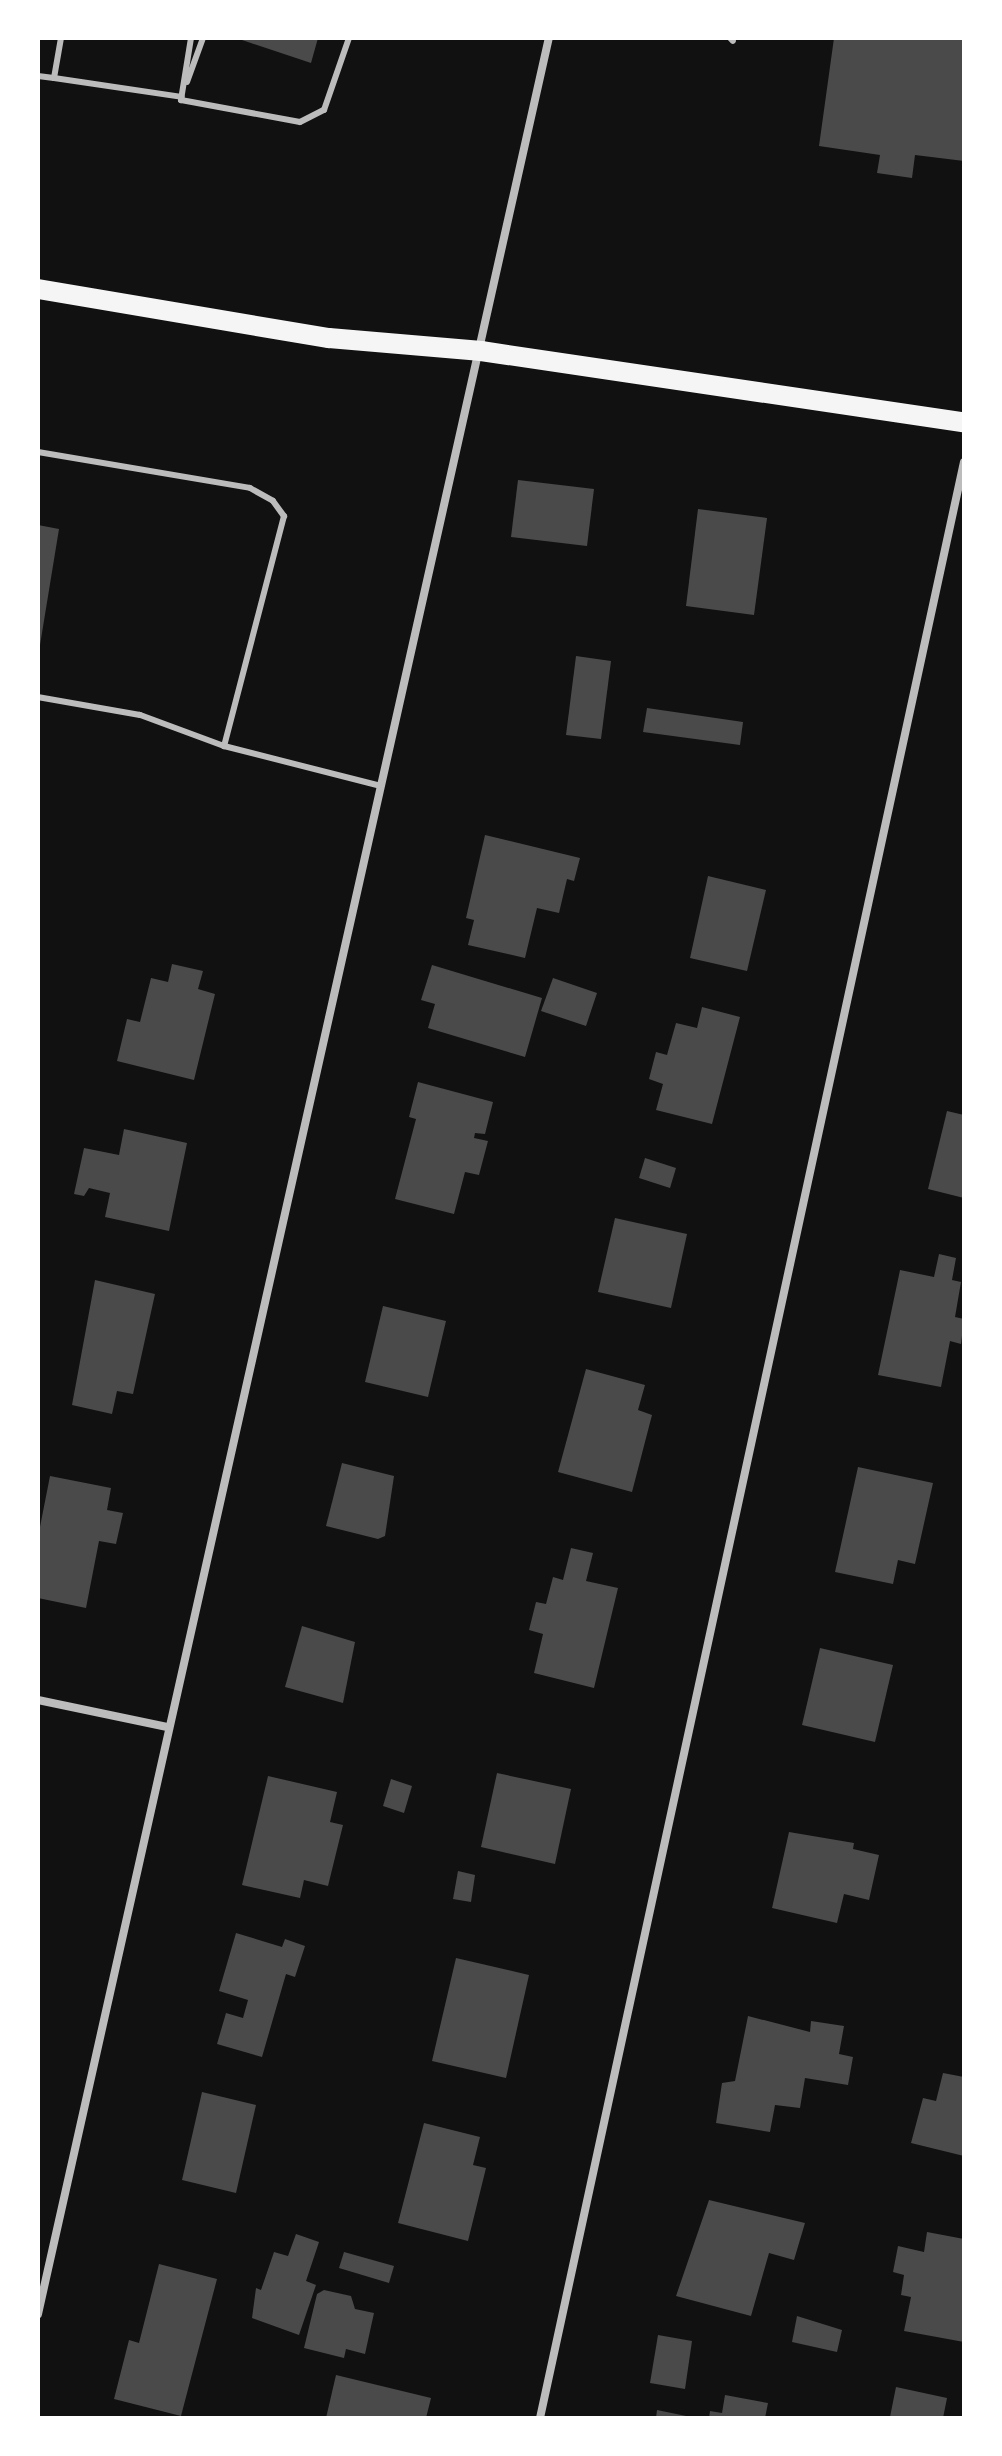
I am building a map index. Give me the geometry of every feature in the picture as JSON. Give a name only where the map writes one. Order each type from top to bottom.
[{"type":"main road","points":[[38,289],[329,338],[481,351],[964,422]]},
{"type":"street","points":[[38,2314],[167,1727],[481,351],[549,38]]},
{"type":"street","points":[[540,2418],[964,462]]},
{"type":"street","points":[[38,1700],[167,1727]]},
{"type":"lane","points":[[54,78],[61,38]]},
{"type":"lane","points":[[181,100],[191,38]]},
{"type":"lane","points":[[181,100],[203,38]]},
{"type":"lane","points":[[38,76],[300,122],[324,110],[349,38]]},
{"type":"lane","points":[[38,452],[250,488],[273,501],[284,516],[224,746]]},
{"type":"lane","points":[[38,697],[140,715],[224,746],[381,786]]},
{"type":"building","points":[[236,38],[318,38],[311,63]]},
{"type":"building","points":[[834,38],[964,38],[964,161],[915,155],[912,178],[877,173],[880,155],[819,146]]},
{"type":"building","points":[[518,480],[594,489],[587,546],[511,537]]},
{"type":"building","points":[[698,509],[767,518],[754,615],[686,606]]},
{"type":"building","points":[[38,525],[59,529],[40,645],[38,644]]},
{"type":"building","points":[[576,656],[611,661],[601,739],[566,735]]},
{"type":"building","points":[[647,708],[743,722],[740,745],[643,732]]},
{"type":"building","points":[[485,835],[580,858],[574,881],[567,879],[559,913],[537,908],[525,958],[468,945],[474,920],[466,918]]},
{"type":"building","points":[[708,876],[766,890],[747,971],[690,958]]},
{"type":"building","points":[[172,964],[203,971],[198,989],[215,994],[194,1080],[117,1061],[127,1019],[140,1022],[151,978],[168,982]]},
{"type":"building","points":[[432,965],[542,998],[525,1057],[428,1028],[435,1004],[421,1000]]},
{"type":"building","points":[[553,978],[597,993],[586,1026],[541,1011]]},
{"type":"building","points":[[702,1007],[740,1017],[712,1124],[656,1110],[663,1084],[649,1079],[656,1052],[667,1055],[676,1023],[697,1028]]},
{"type":"building","points":[[418,1082],[493,1102],[485,1134],[475,1133],[474,1138],[488,1141],[479,1175],[465,1172],[454,1214],[395,1199],[416,1119],[409,1117]]},
{"type":"building","points":[[947,1111],[964,1115],[964,1198],[928,1189]]},
{"type":"building","points":[[124,1129],[187,1143],[169,1231],[105,1217],[110,1193],[89,1188],[84,1196],[74,1194],[84,1148],[119,1155]]},
{"type":"building","points":[[645,1158],[676,1168],[670,1188],[639,1178]]},
{"type":"building","points":[[615,1218],[687,1234],[671,1308],[598,1292]]},
{"type":"building","points":[[939,1254],[956,1258],[952,1280],[961,1282],[955,1317],[964,1319],[961,1344],[950,1341],[941,1387],[878,1375],[900,1270],[934,1277]]},
{"type":"building","points":[[95,1280],[155,1294],[133,1394],[117,1391],[112,1414],[72,1405]]},
{"type":"building","points":[[383,1306],[446,1321],[428,1397],[365,1382]]},
{"type":"building","points":[[586,1369],[645,1385],[638,1410],[652,1415],[632,1492],[558,1472]]},
{"type":"building","points":[[342,1463],[394,1476],[385,1536],[378,1539],[326,1526]]},
{"type":"building","points":[[858,1467],[933,1483],[915,1564],[898,1560],[893,1584],[835,1572]]},
{"type":"building","points":[[50,1476],[111,1488],[107,1510],[123,1513],[116,1544],[99,1541],[86,1608],[38,1598],[38,1537]]},
{"type":"building","points":[[571,1548],[593,1553],[586,1581],[618,1588],[594,1688],[534,1673],[543,1634],[529,1630],[536,1602],[546,1604],[553,1577],[563,1580]]},
{"type":"building","points":[[302,1626],[355,1642],[343,1703],[285,1687]]},
{"type":"building","points":[[820,1648],[893,1665],[875,1742],[802,1725]]},
{"type":"building","points":[[497,1773],[571,1789],[555,1864],[481,1847]]},
{"type":"building","points":[[268,1776],[337,1792],[330,1822],[343,1825],[328,1886],[304,1880],[300,1898],[242,1885]]},
{"type":"building","points":[[391,1779],[412,1786],[404,1813],[383,1806]]},
{"type":"building","points":[[789,1832],[854,1843],[853,1849],[879,1855],[869,1900],[844,1894],[837,1923],[772,1908]]},
{"type":"building","points":[[458,1871],[475,1875],[471,1902],[453,1899]]},
{"type":"building","points":[[236,1933],[282,1947],[285,1939],[305,1946],[295,1977],[286,1974],[262,2057],[217,2044],[226,2013],[243,2018],[248,2000],[219,1991]]},
{"type":"building","points":[[456,1958],[529,1975],[506,2078],[432,2061]]},
{"type":"building","points":[[748,2016],[810,2032],[811,2021],[844,2026],[839,2054],[853,2057],[848,2085],[805,2078],[800,2108],[775,2105],[770,2132],[716,2123],[722,2083],[735,2081]]},
{"type":"building","points":[[943,2073],[964,2077],[964,2156],[911,2143],[923,2098],[936,2101]]},
{"type":"building","points":[[202,2092],[256,2105],[236,2193],[182,2180]]},
{"type":"building","points":[[424,2123],[480,2137],[473,2165],[486,2168],[468,2241],[398,2223]]},
{"type":"building","points":[[709,2200],[805,2223],[794,2260],[769,2253],[751,2316],[676,2296]]},
{"type":"building","points":[[927,2232],[964,2239],[964,2342],[904,2331],[911,2297],[901,2295],[904,2275],[893,2272],[898,2246],[924,2252]]},
{"type":"building","points":[[296,2234],[319,2242],[306,2281],[316,2285],[299,2335],[252,2318],[256,2288],[261,2290],[274,2252],[288,2256]]},
{"type":"building","points":[[344,2252],[394,2266],[389,2283],[339,2268]]},
{"type":"building","points":[[159,2264],[217,2279],[181,2416],[114,2399],[129,2340],[139,2343]]},
{"type":"building","points":[[324,2290],[351,2296],[355,2309],[374,2313],[365,2354],[346,2349],[344,2358],[304,2348],[317,2294]]},
{"type":"building","points":[[797,2316],[842,2330],[837,2352],[792,2342]]},
{"type":"building","points":[[658,2335],[692,2341],[685,2389],[650,2383]]},
{"type":"building","points":[[336,2375],[431,2398],[426,2418],[326,2418]]},
{"type":"building","points":[[896,2387],[947,2398],[943,2418],[890,2417]]},
{"type":"building","points":[[725,2395],[768,2403],[765,2418],[709,2418],[710,2411],[722,2413]]},
{"type":"building","points":[[657,2410],[691,2417],[691,2418],[656,2418]]}]
